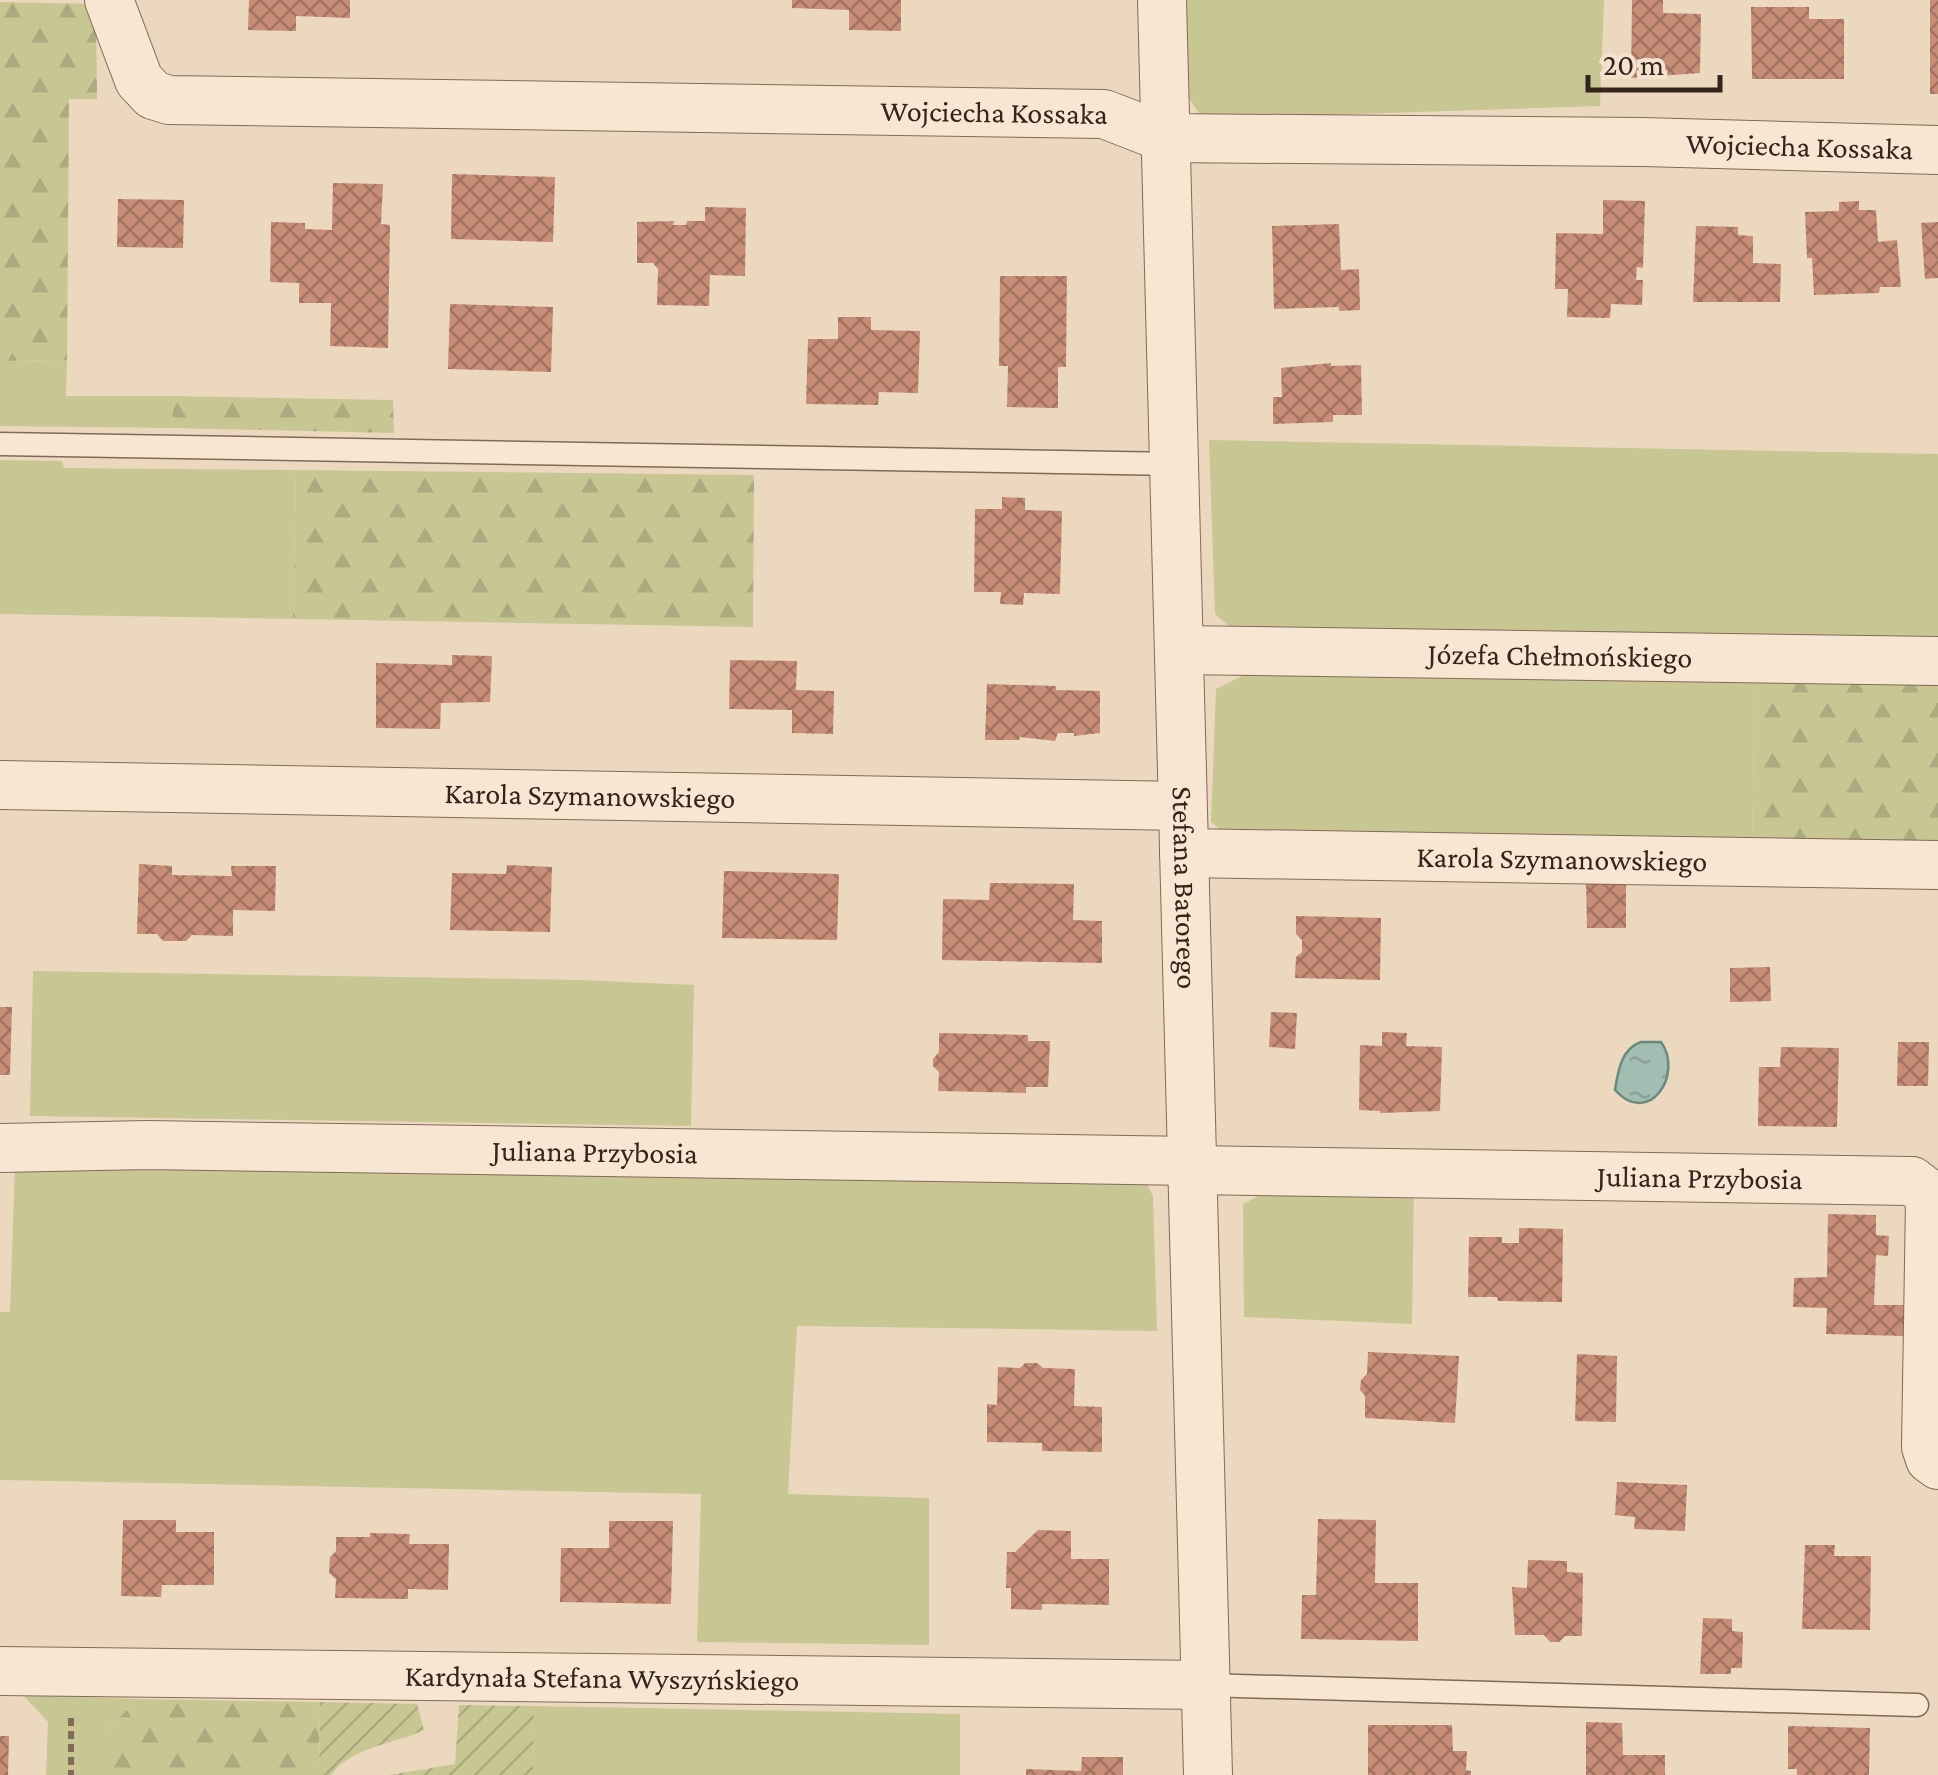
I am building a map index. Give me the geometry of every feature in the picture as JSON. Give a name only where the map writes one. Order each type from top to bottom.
[{"type":"street","name":"Wojciecha Kossaka","points":[[109,0],[139,80],[153,95],[169,100],[1104,114],[1166,138],[1643,142],[1938,150]]},
{"type":"street","name":"Stefana Batorego","points":[[1162,0],[1208,1775]]},
{"type":"street","name":"Józefa Chełmońskiego","points":[[1180,650],[1938,661]]},
{"type":"street","name":"Karola Szymanowskiego","points":[[0,786],[1182,806]]},
{"type":"street","name":"Karola Szymanowskiego","points":[[1184,853],[1938,864]]},
{"type":"street","name":"Juliana Przybosia","points":[[0,1148],[148,1145],[1912,1180],[1925,1190],[1930,1202],[1926,1447],[1938,1465]]},
{"type":"street","name":"Kardynała Stefana Wyszyńskiego","points":[[0,1671],[1204,1685]]},
{"type":"lane","points":[[0,444],[1176,464]]},
{"type":"lane","points":[[1204,1685],[1917,1705]]},
{"type":"path","points":[[71,1672],[72,1775]]},
{"type":"green space","points":[[1181,0],[1604,0],[1600,106],[1203,119],[1188,97]]},
{"type":"green space","points":[[0,2],[96,4],[97,99],[69,99],[67,360],[0,361]]},
{"type":"green space","points":[[67,360],[66,396],[172,396],[173,428],[0,426],[0,361]]},
{"type":"green space","points":[[172,396],[393,400],[394,433],[173,428]]},
{"type":"green space","points":[[1209,440],[1938,454],[1938,642],[1239,635],[1215,614]]},
{"type":"green space","points":[[0,460],[62,461],[64,468],[296,470],[293,619],[0,614]]},
{"type":"green space","points":[[296,470],[754,475],[753,627],[293,619]]},
{"type":"green space","points":[[1248,673],[1755,681],[1752,850],[1223,832],[1211,822],[1216,689]]},
{"type":"green space","points":[[1755,681],[1938,685],[1938,854],[1752,850]]},
{"type":"green space","points":[[33,971],[694,985],[691,1126],[30,1116]]},
{"type":"green space","points":[[15,1164],[1125,1175],[1147,1185],[1153,1196],[1157,1331],[797,1326],[788,1494],[929,1498],[929,1645],[697,1642],[701,1494],[0,1480],[0,1312],[10,1312]]},
{"type":"green space","points":[[1414,1185],[1412,1324],[1244,1317],[1243,1204],[1268,1191]]},
{"type":"green space","points":[[23,1695],[139,1699],[103,1732],[103,1775],[46,1775],[48,1722]]},
{"type":"green space","points":[[139,1699],[320,1702],[319,1775],[103,1775],[103,1732]]},
{"type":"green space","points":[[320,1702],[417,1704],[424,1730],[362,1752],[331,1775],[319,1775]]},
{"type":"green space","points":[[459,1705],[534,1706],[533,1775],[389,1775],[455,1764]]},
{"type":"green space","points":[[534,1706],[960,1714],[960,1775],[533,1775]]},
{"type":"water","points":[[1641,1042],[1661,1042],[1668,1068],[1659,1092],[1640,1103],[1615,1090],[1625,1055]]},
{"type":"building","points":[[249,0],[350,0],[350,18],[296,16],[296,31],[248,30]]},
{"type":"building","points":[[792,0],[901,0],[901,31],[849,30],[849,10],[792,8]]},
{"type":"building","points":[[1632,0],[1663,0],[1663,13],[1701,14],[1700,73],[1631,78]]},
{"type":"building","points":[[1930,0],[1938,0],[1938,94],[1930,94]]},
{"type":"building","points":[[1751,7],[1809,7],[1809,19],[1844,19],[1844,79],[1752,79]]},
{"type":"building","points":[[452,174],[555,177],[553,242],[451,239]]},
{"type":"building","points":[[333,183],[383,184],[381,224],[390,225],[388,348],[330,346],[331,303],[299,303],[299,283],[270,282],[271,222],[305,223],[305,229],[332,230]]},
{"type":"building","points":[[118,199],[184,200],[183,248],[117,247]]},
{"type":"building","points":[[1603,200],[1645,201],[1643,268],[1637,267],[1636,280],[1643,280],[1642,305],[1611,304],[1610,318],[1567,317],[1568,289],[1555,289],[1556,233],[1603,234]]},
{"type":"building","points":[[1859,201],[1859,210],[1876,210],[1878,242],[1897,240],[1901,287],[1880,287],[1879,293],[1814,295],[1805,212],[1839,211],[1839,202]]},
{"type":"building","points":[[705,207],[746,208],[745,276],[710,275],[709,306],[657,305],[658,269],[653,263],[637,263],[637,222],[674,221],[673,225],[686,225],[687,221],[705,221]]},
{"type":"building","points":[[1938,222],[1938,278],[1925,279],[1921,223]]},
{"type":"building","points":[[1339,224],[1341,270],[1359,269],[1360,310],[1274,309],[1272,226]]},
{"type":"building","points":[[1696,226],[1738,227],[1738,235],[1753,236],[1753,263],[1781,264],[1780,302],[1693,302]]},
{"type":"building","points":[[1000,276],[1067,276],[1066,367],[1058,367],[1058,408],[1007,407],[1008,366],[999,366]]},
{"type":"building","points":[[450,304],[553,307],[551,372],[448,369]]},
{"type":"building","points":[[838,317],[871,317],[871,330],[920,331],[918,393],[879,392],[878,405],[806,404],[808,339],[838,339]]},
{"type":"building","points":[[1331,363],[1361,365],[1362,415],[1333,415],[1333,422],[1273,424],[1273,397],[1282,397],[1281,368]]},
{"type":"building","points":[[1002,497],[1025,498],[1025,510],[1062,511],[1060,594],[1024,593],[1023,605],[1000,604],[1001,592],[974,592],[975,509],[1002,509]]},
{"type":"building","points":[[452,655],[492,656],[490,702],[441,703],[440,729],[376,728],[376,663],[452,665]]},
{"type":"building","points":[[730,660],[797,661],[796,690],[834,691],[833,734],[792,733],[792,710],[729,709]]},
{"type":"building","points":[[987,684],[1100,691],[1100,733],[1058,733],[1055,741],[1020,737],[985,740]]},
{"type":"building","points":[[139,864],[172,866],[172,875],[232,876],[231,866],[276,866],[275,911],[233,910],[233,936],[192,935],[186,941],[163,941],[157,934],[137,934]]},
{"type":"building","points":[[507,865],[552,867],[550,932],[450,930],[452,873],[506,874]]},
{"type":"building","points":[[724,871],[839,874],[837,940],[722,938]]},
{"type":"building","points":[[1586,880],[1626,880],[1626,928],[1587,928]]},
{"type":"building","points":[[990,883],[1074,884],[1073,920],[1102,921],[1102,963],[942,960],[943,899],[989,900]]},
{"type":"building","points":[[1296,916],[1381,918],[1380,980],[1295,978],[1296,957],[1302,952]]},
{"type":"building","points":[[1770,967],[1771,1001],[1730,1002],[1730,968]]},
{"type":"building","points":[[0,1007],[12,1007],[10,1075],[0,1075]]},
{"type":"building","points":[[1271,1012],[1297,1013],[1295,1049],[1269,1047]]},
{"type":"building","points":[[1382,1032],[1407,1033],[1406,1046],[1442,1047],[1440,1111],[1359,1110],[1360,1045],[1382,1046]]},
{"type":"building","points":[[939,1033],[1028,1035],[1028,1041],[1050,1041],[1048,1087],[1026,1087],[1026,1093],[938,1091],[939,1072],[933,1059],[939,1052]]},
{"type":"building","points":[[1898,1042],[1929,1042],[1928,1086],[1897,1086]]},
{"type":"building","points":[[1781,1047],[1839,1048],[1837,1127],[1758,1126],[1759,1067],[1780,1067]]},
{"type":"building","points":[[1828,1214],[1876,1215],[1876,1235],[1889,1236],[1888,1256],[1876,1255],[1874,1305],[1904,1305],[1904,1336],[1826,1334],[1827,1308],[1793,1307],[1794,1278],[1827,1277]]},
{"type":"building","points":[[1519,1228],[1563,1229],[1562,1302],[1468,1297],[1469,1237],[1502,1237],[1502,1243],[1519,1243]]},
{"type":"building","points":[[1368,1352],[1459,1356],[1455,1423],[1365,1418],[1365,1396],[1360,1390],[1361,1380],[1367,1374]]},
{"type":"building","points":[[1577,1354],[1617,1356],[1616,1422],[1575,1421]]},
{"type":"building","points":[[1025,1363],[1075,1369],[1074,1406],[1102,1407],[1102,1452],[1042,1451],[1042,1443],[987,1442],[987,1404],[997,1405],[998,1367],[1020,1368]]},
{"type":"building","points":[[1617,1482],[1687,1485],[1685,1531],[1634,1529],[1635,1517],[1615,1515]]},
{"type":"building","points":[[1318,1519],[1376,1520],[1375,1583],[1418,1583],[1418,1641],[1301,1639],[1302,1595],[1316,1595]]},
{"type":"building","points":[[123,1520],[176,1520],[176,1532],[214,1532],[214,1585],[162,1585],[161,1597],[121,1596]]},
{"type":"building","points":[[609,1521],[673,1521],[671,1604],[560,1602],[561,1548],[609,1548]]},
{"type":"building","points":[[1038,1530],[1071,1531],[1071,1559],[1109,1559],[1109,1605],[1042,1604],[1042,1610],[1011,1609],[1011,1588],[1006,1588],[1007,1552],[1015,1552]]},
{"type":"building","points":[[370,1533],[410,1534],[409,1544],[449,1544],[448,1590],[408,1589],[408,1599],[335,1598],[336,1579],[329,1573],[336,1537],[370,1537]]},
{"type":"building","points":[[1805,1545],[1835,1545],[1834,1556],[1871,1556],[1870,1630],[1802,1629]]},
{"type":"building","points":[[1528,1560],[1567,1561],[1567,1572],[1583,1573],[1582,1636],[1565,1636],[1559,1642],[1550,1642],[1544,1635],[1515,1635],[1512,1587],[1527,1588]]},
{"type":"building","points":[[1703,1618],[1732,1619],[1732,1631],[1743,1632],[1742,1668],[1731,1668],[1731,1674],[1700,1674]]},
{"type":"building","points":[[1586,1722],[1622,1723],[1623,1755],[1665,1755],[1665,1775],[1586,1775]]},
{"type":"building","points":[[1368,1725],[1452,1725],[1453,1751],[1467,1751],[1466,1770],[1471,1775],[1368,1775]]},
{"type":"building","points":[[1788,1726],[1870,1728],[1869,1775],[1797,1775],[1797,1769],[1788,1769]]},
{"type":"building","points":[[0,1736],[9,1736],[8,1775],[0,1775]]},
{"type":"building","points":[[1082,1757],[1123,1757],[1123,1775],[1026,1775],[1026,1769],[1081,1771]]}]
